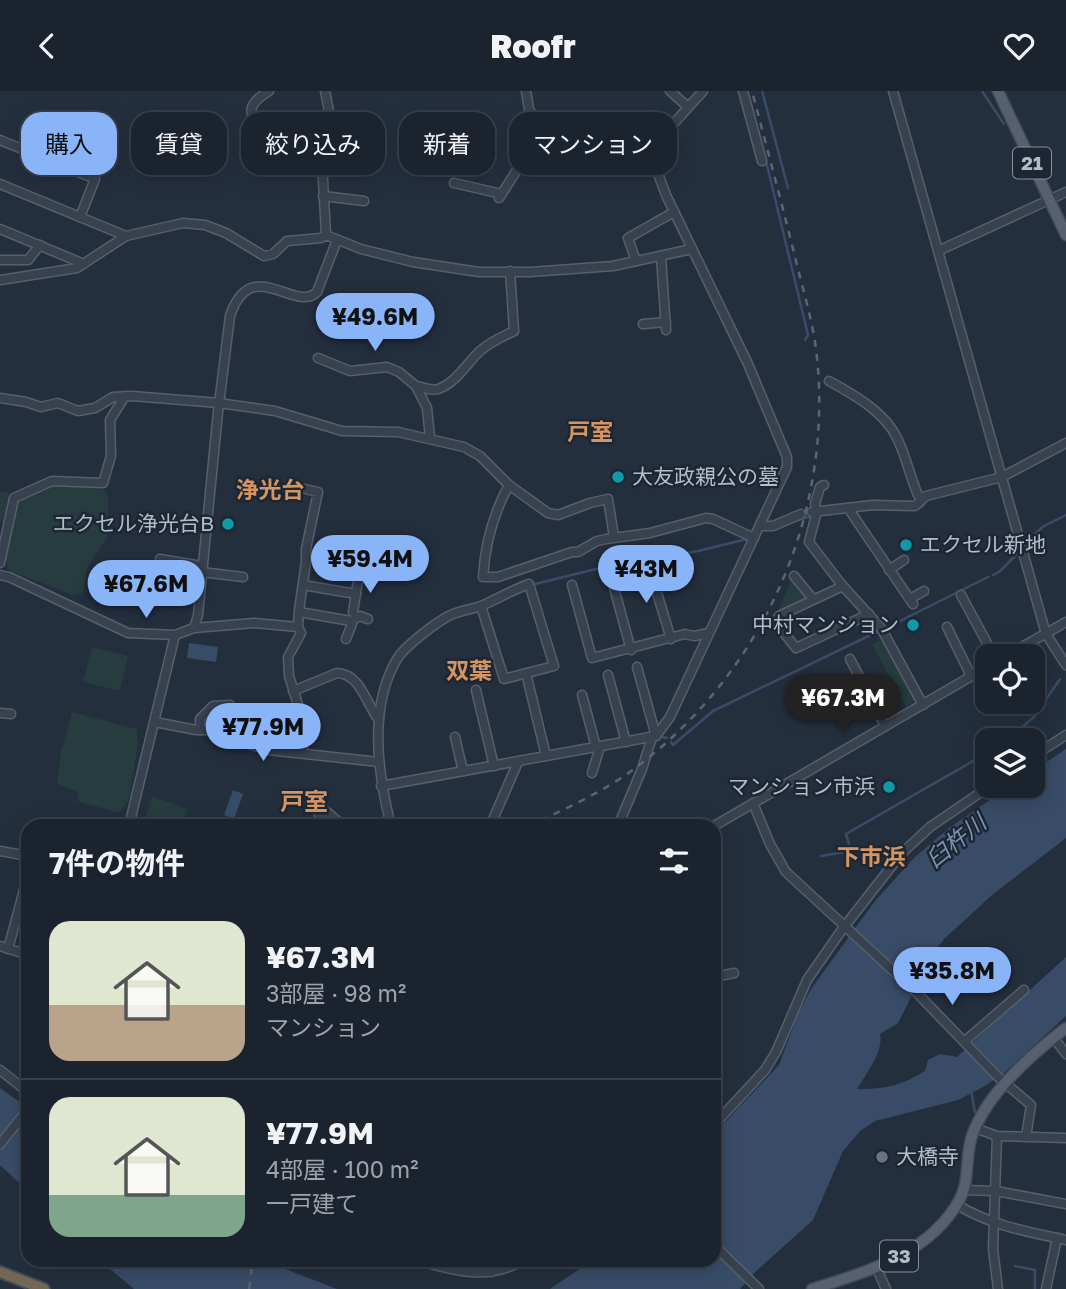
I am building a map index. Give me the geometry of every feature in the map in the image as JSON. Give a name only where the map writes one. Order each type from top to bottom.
[{"type":"highway","points":[[0,1272],[44,1289]]},
{"type":"main road","name":"21","points":[[998,91],[1066,235]]},
{"type":"main road","name":"33","points":[[812,1289],[877,1269],[927,1239],[956,1204],[963,1191],[969,1146],[975,1128],[1002,1080],[1066,1028]]},
{"type":"street","points":[[269,91],[254,102],[252,111],[255,122],[261,128],[318,155],[322,163],[326,235]]},
{"type":"street","points":[[325,91],[329,112]]},
{"type":"street","points":[[526,91],[531,112]]},
{"type":"street","points":[[670,91],[688,107]]},
{"type":"street","points":[[677,119],[703,91]]},
{"type":"street","points":[[743,91],[762,161]]},
{"type":"street","points":[[893,91],[1046,634],[1066,665]]},
{"type":"street","points":[[0,139],[95,179],[79,217]]},
{"type":"street","points":[[454,183],[501,196],[514,175]]},
{"type":"street","points":[[621,819],[654,737],[670,717],[788,461],[748,364],[674,212],[659,175]]},
{"type":"street","points":[[0,184],[126,236]]},
{"type":"street","points":[[938,251],[1066,193]]},
{"type":"street","points":[[323,196],[364,201]]},
{"type":"street","points":[[636,261],[628,238],[674,212]]},
{"type":"street","points":[[0,280],[78,268],[126,236],[165,226],[197,223],[226,233],[265,256],[273,254],[287,241],[321,238],[326,235]]},
{"type":"street","points":[[0,229],[84,264]]},
{"type":"street","points":[[326,235],[361,249],[414,262],[479,272],[549,271],[613,265],[692,249]]},
{"type":"street","points":[[194,628],[198,615],[230,316],[241,294],[251,289],[276,288],[299,297],[313,296],[317,292],[337,240]]},
{"type":"street","points":[[0,260],[28,260],[40,245]]},
{"type":"street","points":[[643,324],[666,326],[661,255]]},
{"type":"street","points":[[415,386],[438,389],[453,380],[496,339],[514,331],[510,271]]},
{"type":"street","points":[[318,358],[350,371],[387,367],[399,372],[415,386],[427,408],[430,438]]},
{"type":"street","points":[[829,381],[862,401],[888,425],[898,440],[906,466],[922,499]]},
{"type":"street","points":[[0,563],[14,498],[52,481],[103,482],[111,456],[110,420],[125,396]]},
{"type":"street","points":[[0,398],[41,407],[58,403],[78,411],[95,408],[113,397],[125,396],[219,403],[275,411],[342,431],[398,432],[430,438],[474,451],[509,485],[538,506],[558,515],[590,502],[608,499],[614,537]]},
{"type":"street","points":[[814,511],[915,506],[926,496],[1002,477],[1066,443]]},
{"type":"street","points":[[509,485],[494,515],[483,577],[509,574],[552,558],[578,552],[597,541],[650,533],[706,518],[754,538]]},
{"type":"street","points":[[824,485],[817,494],[809,542],[843,586],[881,628],[923,705]]},
{"type":"street","points":[[303,753],[301,714],[289,676],[288,657],[301,633],[299,612],[306,548],[318,492],[305,489]]},
{"type":"street","points":[[850,511],[912,601],[924,591]]},
{"type":"street","points":[[760,526],[773,526],[801,514]]},
{"type":"street","points":[[160,559],[243,576]]},
{"type":"street","points":[[889,570],[904,560]]},
{"type":"street","points":[[648,563],[671,639]]},
{"type":"street","points":[[0,575],[128,633],[174,635],[194,628],[254,623],[299,628]]},
{"type":"street","points":[[346,639],[359,575]]},
{"type":"street","points":[[794,576],[813,600]]},
{"type":"street","points":[[389,819],[381,786],[379,720],[387,681],[399,655],[447,616],[481,605],[512,589],[529,584],[554,666],[504,679],[481,605]]},
{"type":"street","points":[[613,584],[631,650]]},
{"type":"street","points":[[303,585],[356,594]]},
{"type":"street","points":[[572,585],[592,658],[685,634],[694,636],[709,633]]},
{"type":"street","points":[[843,586],[779,616],[776,622],[796,648],[869,614]]},
{"type":"street","points":[[961,595],[988,644]]},
{"type":"street","points":[[299,612],[368,618]]},
{"type":"street","points":[[1028,644],[1066,622]]},
{"type":"street","points":[[947,627],[971,676]]},
{"type":"street","points":[[131,819],[174,635]]},
{"type":"street","points":[[850,659],[885,726]]},
{"type":"street","points":[[637,667],[654,737]]},
{"type":"street","points":[[293,691],[337,673],[344,673],[355,680],[379,720]]},
{"type":"street","points":[[526,673],[546,757]]},
{"type":"street","points":[[721,822],[975,674]]},
{"type":"street","points":[[608,675],[626,742]]},
{"type":"street","points":[[476,690],[494,766]]},
{"type":"street","points":[[582,695],[598,747],[592,773]]},
{"type":"street","points":[[200,730],[200,719],[212,706],[230,705]]},
{"type":"street","points":[[0,713],[11,714]]},
{"type":"street","points":[[155,722],[200,730],[222,730],[268,750],[379,762]]},
{"type":"street","points":[[1045,749],[1066,735]]},
{"type":"street","points":[[455,737],[463,771]]},
{"type":"street","points":[[381,786],[654,737]]},
{"type":"street","points":[[493,819],[518,762]]},
{"type":"street","points":[[721,1117],[765,1070],[776,1052],[802,990],[901,855],[930,827],[975,796]]},
{"type":"street","points":[[753,803],[770,844],[786,872],[915,991],[1002,1080],[1031,1105],[1027,1136]]},
{"type":"street","points":[[318,815],[327,812],[334,819]]},
{"type":"street","points":[[2,850],[21,854]]},
{"type":"street","points":[[21,896],[4,948],[21,953]]},
{"type":"street","points":[[721,976],[734,973]]},
{"type":"street","points":[[966,1043],[1024,990]]},
{"type":"street","points":[[1053,1038],[1066,1054]]},
{"type":"street","points":[[0,1070],[21,1086]]},
{"type":"street","points":[[0,1144],[21,1118]]},
{"type":"street","points":[[975,1128],[997,1136],[1066,1138]]},
{"type":"street","points":[[997,1136],[993,1249],[998,1289]]},
{"type":"street","points":[[963,1191],[996,1191],[1066,1204]]},
{"type":"street","points":[[956,1204],[995,1224],[1062,1239],[1046,1289]]},
{"type":"street","points":[[721,1252],[760,1289]]},
{"type":"street","points":[[439,1267],[452,1271],[491,1272],[500,1272],[510,1267]]},
{"type":"street","points":[[489,1267],[491,1272]]},
{"type":"street","points":[[877,1269],[886,1289]]},
{"type":"green space","points":[[52,485],[97,487],[105,491],[108,498],[108,536],[88,566],[83,593],[73,595],[8,570],[6,558],[16,503]]},
{"type":"green space","points":[[0,491],[9,492],[6,521],[0,521]]},
{"type":"green space","points":[[792,579],[807,597],[806,600],[777,614]]},
{"type":"green space","points":[[884,639],[916,700],[906,707],[872,644]]},
{"type":"green space","points":[[92,647],[128,656],[120,691],[83,682]]},
{"type":"green space","points":[[72,712],[137,729],[138,743],[129,800],[119,813],[79,802],[77,792],[57,784],[61,752]]},
{"type":"green space","points":[[152,796],[187,809],[183,819],[145,819]]},
{"type":"water","points":[[189,643],[218,647],[216,662],[187,658]]},
{"type":"water","name":"臼杵川","points":[[1066,749],[1066,838],[992,895],[944,939],[930,959],[898,1023],[880,1034],[877,1055],[857,1089],[875,1089],[909,1080],[925,1071],[928,1060],[940,1054],[957,1057],[1066,957],[1066,1016],[1004,1073],[983,1087],[958,1100],[875,1121],[860,1131],[843,1151],[813,1220],[740,1289],[550,1289],[583,1267],[721,1267],[721,1127],[779,1065],[798,1014],[811,989],[875,901],[914,858],[949,828],[993,798],[1045,798],[1045,763]]},
{"type":"water","points":[[233,790],[243,794],[234,819],[224,815]]},
{"type":"water","points":[[0,1088],[21,1103],[21,1184],[0,1165]]},
{"type":"water","points":[[106,1267],[280,1267],[337,1289],[134,1289]]},
{"type":"waterway","points":[[762,91],[788,188]]},
{"type":"waterway","points":[[982,91],[1004,124]]},
{"type":"waterway","points":[[765,157],[808,335],[805,340]]},
{"type":"waterway","points":[[918,509],[924,505]]},
{"type":"waterway","points":[[869,509],[907,510]]},
{"type":"waterway","points":[[1027,541],[1044,526],[1066,515]]},
{"type":"waterway","points":[[795,521],[812,516]]},
{"type":"waterway","points":[[535,584],[747,539]]},
{"type":"waterway","points":[[993,575],[1016,555]]},
{"type":"waterway","points":[[886,628],[988,577]]},
{"type":"waterway","points":[[671,742],[673,745],[713,711],[879,631]]},
{"type":"waterway","points":[[1021,728],[1034,717],[1060,679]]},
{"type":"waterway","points":[[662,737],[667,738]]},
{"type":"waterway","points":[[821,856],[851,851],[846,834],[975,760]]},
{"type":"waterway","points":[[971,1091],[975,1112]]},
{"type":"waterway","points":[[1015,1266],[1035,1270],[1035,1289]]},
{"type":"railway","points":[[543,819],[627,774],[675,735],[716,690],[751,641],[780,587],[801,530],[814,471],[819,410],[816,349],[752,91]]},
{"type":"railway","points":[[249,1289],[252,1267]]},
{"type":"place","name":"大友政親公の墓","points":[[618,477]]},
{"type":"place","name":"エクセル浄光台B","points":[[228,524]]},
{"type":"place","name":"エクセル新地","points":[[906,545]]},
{"type":"place","name":"中村マンション","points":[[913,625]]},
{"type":"place","name":"マンション市浜","points":[[889,787]]},
{"type":"place","name":"大橋寺","points":[[882,1157]]},
{"type":"district","name":"戸室","points":[[590,432]]},
{"type":"district","name":"浄光台","points":[[270,490]]},
{"type":"district","name":"双葉","points":[[469,671]]},
{"type":"district","name":"戸室","points":[[304,802]]},
{"type":"district","name":"下市浜","points":[[871,857]]}]
